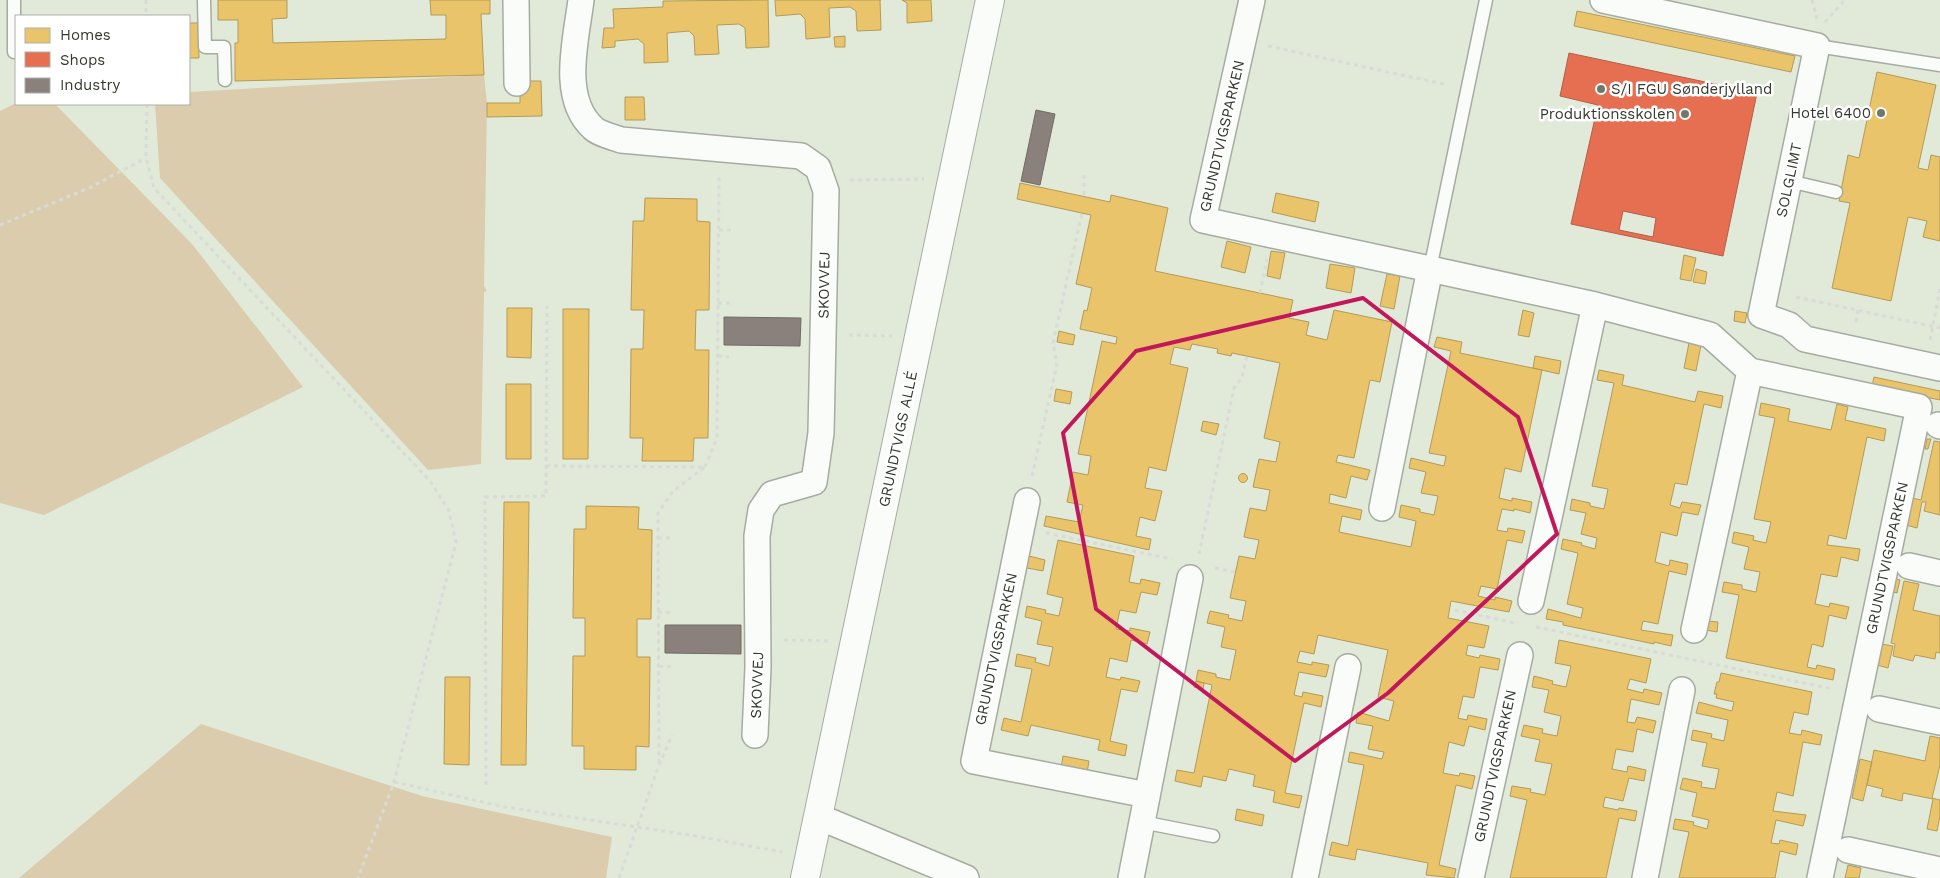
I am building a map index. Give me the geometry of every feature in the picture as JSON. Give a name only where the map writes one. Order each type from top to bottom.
[{"type":"street","points":[[516,0],[517,83]]},
{"type":"street","name":"SKOVVEJ","points":[[581,0],[572,79],[578,110],[594,130],[621,140],[801,156],[818,168],[826,191],[821,433],[814,482],[772,494],[761,510],[757,536],[759,640],[755,735]]},
{"type":"street","name":"GRUNDTVIGS ALLÉ","points":[[808,867],[990,0]]},
{"type":"street","name":"GRUNDTVIGSPARKEN","points":[[1252,0],[1203,220],[1595,305],[1710,335],[1750,371],[1919,407],[1820,878]]},
{"type":"street","points":[[1603,0],[1819,37]]},
{"type":"street","name":"SOLGLIMT","points":[[1819,37],[1761,316],[1789,325],[1805,339],[1932,367]]},
{"type":"street","points":[[1382,508],[1430,269]]},
{"type":"street","points":[[1531,601],[1595,305]]},
{"type":"street","points":[[1694,630],[1750,371]]},
{"type":"street","name":"GRUNDTVIGSPARKEN","points":[[1027,501],[974,761],[1147,795]]},
{"type":"street","points":[[1909,566],[1940,573]]},
{"type":"street","points":[[1131,878],[1194,571]]},
{"type":"street","name":"GRUNDTVIGSPARKEN","points":[[1471,878],[1520,655]]},
{"type":"street","points":[[1305,878],[1348,667]]},
{"type":"street","points":[[1645,878],[1682,690]]},
{"type":"street","points":[[1879,709],[1940,722]]},
{"type":"street","points":[[819,817],[966,878]]},
{"type":"street","points":[[1848,850],[1940,870]]},
{"type":"lane","points":[[14,0],[14,52]]},
{"type":"lane","points":[[204,0],[204,47],[224,47],[225,80]]},
{"type":"lane","points":[[1430,269],[1486,0]]},
{"type":"lane","points":[[1819,37],[1940,65]]},
{"type":"lane","points":[[1789,182],[1836,192]]},
{"type":"lane","points":[[1142,822],[1213,836]]},
{"type":"path","points":[[146,0],[146,15]]},
{"type":"path","points":[[1819,37],[1845,0]]},
{"type":"path","points":[[1243,41],[1468,89]]},
{"type":"path","points":[[147,105],[146,158],[154,188],[430,481],[449,511],[456,542],[394,782],[358,878]]},
{"type":"path","points":[[659,765],[658,513],[673,491],[705,467],[717,438],[719,149]]},
{"type":"path","points":[[0,225],[89,188],[146,158]]},
{"type":"path","points":[[1084,176],[1084,197]]},
{"type":"path","points":[[822,180],[952,179]]},
{"type":"path","points":[[1027,501],[1057,364],[1053,343],[1082,213]]},
{"type":"path","points":[[719,230],[735,230]]},
{"type":"path","points":[[1260,293],[1272,234]]},
{"type":"path","points":[[1932,367],[1933,326],[1940,289]]},
{"type":"path","points":[[1766,291],[1940,328]]},
{"type":"path","points":[[718,303],[732,303]]},
{"type":"path","points":[[486,785],[486,497],[546,496],[547,306]]},
{"type":"path","points":[[823,335],[919,336]]},
{"type":"path","points":[[718,356],[729,357]]},
{"type":"path","points":[[1194,571],[1234,388],[1242,377],[1247,356]]},
{"type":"path","points":[[546,466],[705,467]]},
{"type":"path","points":[[1021,528],[1194,571],[1235,572]]},
{"type":"path","points":[[658,538],[671,538]]},
{"type":"path","points":[[1455,610],[1517,623]]},
{"type":"path","points":[[658,612],[672,613]]},
{"type":"path","points":[[1535,627],[1858,695]]},
{"type":"path","points":[[1682,690],[1694,630]]},
{"type":"path","points":[[759,640],[856,641]]},
{"type":"path","points":[[659,666],[673,667]]},
{"type":"path","points":[[619,878],[659,765],[672,735]]},
{"type":"path","points":[[394,782],[505,807],[696,836],[808,867]]},
{"type":"highlighted area","points":[[1363,298],[1518,417],[1557,534],[1388,693],[1295,761],[1096,609],[1063,433],[1136,351]]},
{"type":"shaded area","points":[[484,75],[487,103],[484,286],[487,291],[484,292],[481,464],[428,470],[160,178],[155,105],[190,105],[190,92]]},
{"type":"shaded area","points":[[15,104],[56,105],[192,244],[303,387],[44,515],[0,503],[0,111]]},
{"type":"shaded area","points":[[201,724],[422,796],[612,837],[606,878],[19,878]]},
{"type":"building: Homes","points":[[218,0],[287,0],[287,18],[272,19],[273,43],[446,39],[446,15],[431,15],[430,0],[490,0],[490,14],[481,14],[484,75],[235,81],[235,43],[238,43],[238,20],[218,20]]},
{"type":"building: Homes","points":[[768,0],[769,47],[746,48],[745,28],[739,24],[717,25],[719,54],[695,55],[694,36],[689,31],[667,33],[668,62],[644,63],[644,44],[638,39],[615,41],[615,47],[602,48],[604,28],[614,28],[613,9],[663,7],[663,1]]},
{"type":"building: Homes","points":[[775,0],[880,0],[881,30],[857,31],[856,11],[850,7],[829,8],[830,37],[806,39],[805,19],[800,14],[776,16]]},
{"type":"building: Homes","points":[[902,0],[931,0],[932,21],[907,23],[907,3]]},
{"type":"building: Homes","points":[[1577,11],[1795,56],[1791,72],[1574,26]]},
{"type":"building: Homes","points":[[190,23],[198,23],[199,58],[190,58]]},
{"type":"building: Homes","points":[[845,36],[845,47],[835,47],[834,37]]},
{"type":"building: Homes","points":[[1877,72],[1936,85],[1918,168],[1928,170],[1931,155],[1940,157],[1940,241],[1923,237],[1927,221],[1908,217],[1891,301],[1832,288],[1850,203],[1839,201],[1848,155],[1859,158]]},
{"type":"building: Homes","points":[[520,81],[541,81],[542,116],[487,117],[487,103],[520,103]]},
{"type":"building: Homes","points":[[625,97],[644,97],[645,120],[625,120]]},
{"type":"building: Homes","points":[[1020,183],[1110,202],[1111,195],[1168,208],[1155,271],[1293,300],[1289,318],[1309,322],[1306,335],[1327,340],[1334,310],[1392,322],[1380,382],[1370,380],[1354,458],[1338,455],[1336,462],[1370,470],[1367,480],[1351,476],[1346,498],[1330,494],[1329,503],[1362,510],[1360,520],[1342,516],[1339,532],[1411,547],[1416,521],[1399,517],[1401,505],[1420,509],[1420,512],[1434,515],[1438,496],[1421,493],[1426,472],[1409,468],[1411,458],[1444,466],[1446,456],[1429,453],[1451,351],[1434,347],[1437,337],[1462,342],[1460,353],[1542,370],[1521,472],[1505,468],[1499,498],[1512,501],[1512,498],[1532,502],[1530,513],[1514,509],[1514,511],[1502,509],[1497,530],[1507,532],[1508,528],[1525,531],[1522,543],[1507,540],[1497,589],[1481,586],[1478,596],[1512,601],[1509,612],[1451,601],[1448,618],[1489,626],[1484,648],[1468,645],[1466,655],[1479,658],[1480,655],[1500,659],[1498,670],[1480,667],[1474,698],[1463,696],[1458,718],[1467,720],[1468,715],[1487,719],[1485,730],[1469,726],[1464,746],[1449,742],[1443,773],[1459,776],[1460,773],[1475,776],[1472,789],[1456,785],[1439,865],[1456,869],[1454,878],[1426,875],[1428,863],[1357,849],[1355,860],[1329,855],[1332,842],[1348,846],[1364,765],[1348,762],[1350,752],[1382,759],[1384,752],[1368,749],[1373,726],[1356,723],[1358,712],[1389,721],[1394,701],[1378,697],[1388,650],[1318,635],[1314,654],[1300,651],[1297,662],[1312,665],[1312,662],[1329,665],[1326,677],[1299,672],[1294,695],[1302,697],[1303,692],[1323,696],[1321,707],[1304,703],[1285,793],[1302,796],[1299,808],[1273,802],[1275,791],[1253,786],[1255,775],[1229,769],[1226,781],[1203,776],[1201,787],[1175,781],[1177,770],[1194,773],[1212,685],[1196,681],[1198,670],[1216,674],[1216,677],[1230,680],[1236,650],[1221,647],[1225,627],[1207,623],[1210,611],[1229,615],[1228,618],[1242,621],[1246,601],[1230,598],[1239,556],[1255,559],[1259,540],[1244,537],[1250,508],[1266,511],[1270,490],[1253,487],[1259,459],[1276,462],[1280,442],[1264,438],[1280,363],[1232,353],[1231,356],[1217,353],[1218,349],[1192,344],[1190,350],[1174,347],[1170,364],[1188,368],[1166,471],[1149,467],[1145,488],[1162,491],[1155,521],[1140,517],[1136,536],[1151,539],[1149,550],[1044,526],[1046,516],[1079,522],[1083,505],[1067,502],[1073,472],[1088,475],[1091,456],[1078,454],[1102,341],[1116,344],[1117,337],[1080,329],[1084,310],[1087,311],[1092,288],[1076,284],[1091,215],[1017,199]]},
{"type":"building: Homes","points":[[1276,193],[1319,202],[1315,222],[1272,212]]},
{"type":"building: Homes","points":[[645,198],[697,199],[697,221],[710,222],[709,310],[696,310],[695,350],[709,350],[708,438],[694,438],[693,461],[642,461],[643,438],[630,438],[631,349],[643,349],[644,310],[631,310],[633,221],[644,221]]},
{"type":"building: Homes","points":[[1227,241],[1251,247],[1245,273],[1221,267]]},
{"type":"building: Homes","points":[[1271,251],[1285,253],[1280,279],[1267,276]]},
{"type":"building: Homes","points":[[1684,255],[1696,258],[1691,281],[1680,279]]},
{"type":"building: Homes","points":[[1330,264],[1355,268],[1351,293],[1326,288]]},
{"type":"building: Homes","points":[[1696,269],[1707,272],[1705,284],[1693,282]]},
{"type":"building: Homes","points":[[1387,274],[1400,276],[1394,309],[1380,306]]},
{"type":"building: Homes","points":[[507,308],[532,308],[531,358],[507,357]]},
{"type":"building: Homes","points":[[563,309],[589,309],[588,459],[563,459]]},
{"type":"building: Homes","points":[[1523,310],[1534,313],[1529,337],[1518,335]]},
{"type":"building: Homes","points":[[1735,311],[1747,313],[1745,323],[1734,321]]},
{"type":"building: Homes","points":[[1059,331],[1075,335],[1073,345],[1057,342]]},
{"type":"building: Homes","points":[[1689,343],[1701,345],[1696,371],[1684,368]]},
{"type":"building: Homes","points":[[1535,356],[1561,361],[1559,374],[1533,368]]},
{"type":"building: Homes","points":[[1599,370],[1624,375],[1622,385],[1695,402],[1698,391],[1723,396],[1721,408],[1704,404],[1687,485],[1675,483],[1670,505],[1680,508],[1682,502],[1701,505],[1698,515],[1682,512],[1677,536],[1661,532],[1655,562],[1669,566],[1670,560],[1688,564],[1686,575],[1669,571],[1658,624],[1643,621],[1641,630],[1673,635],[1671,646],[1563,625],[1563,622],[1546,619],[1548,609],[1581,618],[1583,608],[1567,604],[1578,553],[1561,549],[1563,539],[1582,543],[1581,545],[1595,549],[1597,538],[1581,534],[1586,513],[1570,510],[1572,499],[1590,503],[1590,506],[1604,509],[1608,489],[1592,486],[1614,383],[1597,380]]},
{"type":"building: Homes","points":[[1874,377],[1940,391],[1940,400],[1872,386]]},
{"type":"building: Homes","points":[[506,384],[531,384],[531,459],[506,459]]},
{"type":"building: Homes","points":[[1056,389],[1072,392],[1070,404],[1054,401]]},
{"type":"building: Homes","points":[[1761,403],[1790,409],[1788,421],[1831,430],[1837,404],[1848,407],[1845,420],[1886,429],[1884,441],[1867,437],[1846,539],[1829,535],[1827,545],[1860,549],[1858,561],[1841,557],[1837,577],[1821,574],[1815,604],[1829,607],[1830,603],[1849,607],[1846,619],[1829,615],[1823,647],[1812,644],[1807,667],[1816,669],[1817,665],[1835,669],[1833,680],[1726,658],[1739,595],[1722,592],[1724,582],[1742,585],[1742,589],[1756,592],[1760,572],[1744,569],[1749,547],[1732,543],[1734,532],[1754,536],[1753,540],[1766,543],[1771,522],[1754,519],[1775,418],[1759,415]]},
{"type":"building: Homes","points":[[1203,421],[1219,424],[1216,435],[1201,431]]},
{"type":"building: Homes","points":[[1927,439],[1931,439],[1928,449],[1925,449]]},
{"type":"building: Homes","points":[[1934,441],[1940,442],[1940,515],[1924,511],[1926,502],[1922,502],[1917,528],[1906,525],[1912,498],[1921,500]]},
{"type":"building: Homes","points":[[1243,474],[1247,478],[1243,482],[1239,478]]},
{"type":"building: Homes","points":[[504,502],[529,502],[526,765],[501,765]]},
{"type":"building: Homes","points":[[586,506],[639,507],[638,529],[652,530],[651,619],[637,619],[637,657],[650,657],[649,747],[636,746],[636,770],[584,769],[584,746],[572,746],[573,656],[585,656],[585,618],[573,618],[574,529],[586,529]]},
{"type":"building: Homes","points":[[1058,540],[1134,556],[1129,582],[1140,584],[1141,579],[1160,583],[1157,595],[1141,592],[1136,613],[1120,610],[1116,629],[1130,631],[1130,628],[1150,632],[1147,644],[1131,640],[1127,662],[1110,658],[1106,677],[1120,680],[1121,677],[1140,681],[1137,692],[1121,689],[1110,741],[1127,745],[1125,756],[1098,750],[1100,740],[1031,725],[1028,736],[1001,730],[1004,718],[1021,722],[1032,669],[1015,666],[1017,654],[1036,658],[1035,662],[1049,666],[1053,647],[1037,644],[1042,621],[1025,617],[1027,606],[1046,610],[1045,613],[1059,616],[1063,598],[1047,594]]},
{"type":"building: Homes","points":[[1025,555],[1045,560],[1043,571],[1022,567]]},
{"type":"building: Homes","points":[[1896,579],[1900,580],[1897,593],[1893,592]]},
{"type":"building: Homes","points":[[1904,581],[1919,584],[1913,610],[1940,616],[1940,653],[1936,652],[1935,659],[1915,655],[1913,661],[1893,656],[1895,644],[1891,643]]},
{"type":"building: Homes","points":[[1707,621],[1718,622],[1717,632],[1706,630]]},
{"type":"building: Homes","points":[[1559,640],[1651,659],[1646,683],[1630,679],[1627,689],[1643,693],[1644,689],[1662,693],[1659,705],[1631,699],[1627,722],[1635,723],[1637,717],[1656,721],[1653,733],[1637,729],[1633,752],[1616,749],[1612,769],[1627,772],[1628,766],[1646,770],[1644,781],[1629,778],[1623,801],[1605,797],[1603,807],[1637,811],[1635,821],[1619,818],[1606,878],[1510,878],[1527,800],[1510,796],[1512,786],[1531,789],[1530,792],[1545,795],[1552,764],[1535,761],[1540,740],[1521,736],[1524,725],[1543,729],[1542,733],[1557,736],[1561,716],[1544,712],[1549,690],[1532,687],[1534,676],[1553,681],[1552,684],[1566,687],[1571,666],[1555,663]]},
{"type":"building: Homes","points":[[1881,644],[1893,646],[1888,668],[1877,665]]},
{"type":"building: Homes","points":[[1721,673],[1812,692],[1808,715],[1794,712],[1789,733],[1801,735],[1802,730],[1822,735],[1820,745],[1803,742],[1793,796],[1777,792],[1773,811],[1806,815],[1803,826],[1776,820],[1771,843],[1779,844],[1780,840],[1798,844],[1796,855],[1780,851],[1775,878],[1679,878],[1689,832],[1673,829],[1675,819],[1694,822],[1693,825],[1707,829],[1709,820],[1692,816],[1697,793],[1680,789],[1683,778],[1702,782],[1701,787],[1715,789],[1719,769],[1702,766],[1707,743],[1691,740],[1693,730],[1712,734],[1711,738],[1724,741],[1728,720],[1696,713],[1699,702],[1732,711],[1734,702],[1716,698],[1717,694],[1714,694]]},
{"type":"building: Homes","points":[[445,677],[470,677],[469,765],[444,764]]},
{"type":"building: Homes","points":[[1196,681],[1204,683],[1203,689],[1194,687]]},
{"type":"building: Homes","points":[[1930,736],[1940,738],[1940,765],[1932,798],[1940,800],[1940,816],[1937,831],[1927,829],[1933,799],[1903,793],[1902,801],[1881,796],[1883,789],[1867,785],[1874,750],[1925,761]]},
{"type":"building: Homes","points":[[1063,756],[1089,761],[1087,773],[1061,768]]},
{"type":"building: Homes","points":[[1860,759],[1872,762],[1863,801],[1852,798]]},
{"type":"building: Homes","points":[[1237,809],[1264,815],[1262,826],[1235,820]]},
{"type":"building: Homes","points":[[1848,865],[1861,868],[1859,878],[1845,878]]},
{"type":"building: Shops","points":[[1569,53],[1757,93],[1723,256],[1571,224],[1598,105],[1560,96]],"holes":[[[1623,211],[1656,218],[1653,237],[1619,230]]]},
{"type":"building: Industry","points":[[1036,110],[1055,114],[1040,185],[1021,181]]},
{"type":"building: Industry","points":[[724,317],[801,318],[800,346],[724,345]]},
{"type":"building: Industry","points":[[665,625],[741,625],[741,654],[665,653]]},
{"type":"place","name":"S/I FGU Sønderjylland","points":[[1601,89]]},
{"type":"place","name":"Hotel 6400","points":[[1881,113]]},
{"type":"place","name":"Produktionsskolen","points":[[1685,114]]}]
